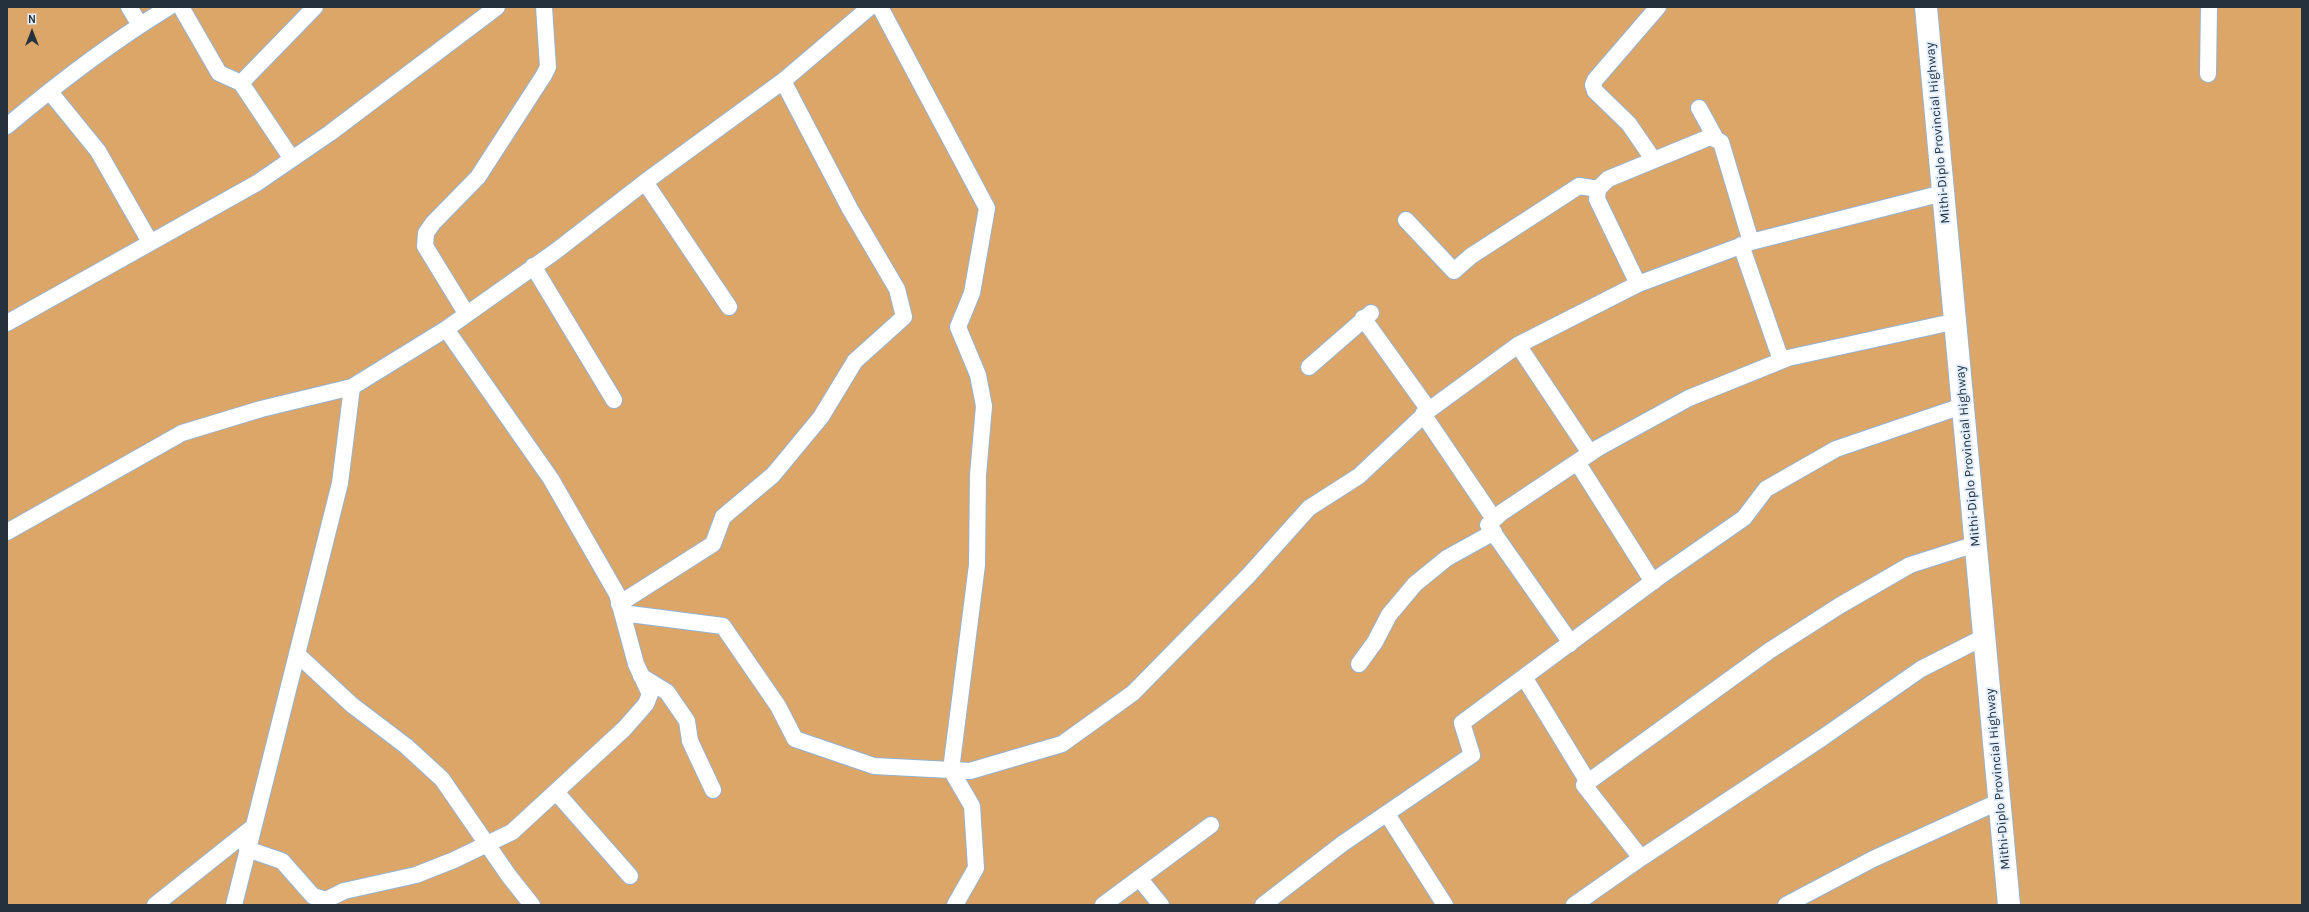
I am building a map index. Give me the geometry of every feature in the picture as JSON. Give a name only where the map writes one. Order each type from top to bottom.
[{"type":"main road","name":"Mithi-Diplo Provincial Highway","points":[[1926,7],[1943,193],[1957,321],[1962,406],[1986,636],[2007,904]]},
{"type":"street","points":[[129,7],[140,25]]},
{"type":"street","points":[[7,126],[140,25],[169,7]]},
{"type":"street","points":[[181,7],[219,72],[241,83],[292,159]]},
{"type":"street","points":[[241,83],[315,7]]},
{"type":"street","points":[[7,323],[256,183],[330,133],[497,7]]},
{"type":"street","points":[[466,313],[425,246],[426,233],[433,223],[478,176],[544,75],[548,67],[544,7]]},
{"type":"street","points":[[7,532],[182,433],[261,409],[352,387],[446,329],[466,313],[556,251],[645,182],[782,81],[870,7]]},
{"type":"street","points":[[880,7],[987,208],[972,293],[958,327],[978,375],[984,406],[978,475],[977,565],[950,770],[972,806],[976,868],[955,905]]},
{"type":"street","points":[[1653,160],[1629,124],[1595,91],[1593,85],[1595,80],[1658,7]]},
{"type":"street","points":[[2208,74],[2209,7]]},
{"type":"street","points":[[621,609],[713,544],[723,517],[773,475],[821,417],[855,361],[904,317],[897,289],[850,209],[782,81]]},
{"type":"street","points":[[50,92],[98,151],[150,242]]},
{"type":"street","points":[[1699,108],[1716,139]]},
{"type":"street","points":[[1638,284],[1597,199],[1598,189],[1608,179],[1710,137],[1716,139],[1721,142],[1746,243],[1781,360]]},
{"type":"street","points":[[645,182],[729,306]]},
{"type":"street","points":[[1406,220],[1454,271],[1472,256],[1579,186],[1598,189]]},
{"type":"street","points":[[621,609],[723,626],[778,706],[795,739],[874,766],[970,771],[1062,744],[1133,693],[1202,624],[1309,508],[1359,476],[1426,412],[1518,345],[1638,284],[1746,243],[1943,193]]},
{"type":"street","points":[[533,266],[614,400]]},
{"type":"street","points":[[1309,366],[1367,315],[1494,526],[1570,644]]},
{"type":"street","points":[[1359,664],[1375,642],[1388,615],[1415,584],[1447,558],[1494,526],[1584,457],[1689,398],[1781,360],[1957,321]]},
{"type":"street","points":[[247,849],[282,860],[313,896],[326,900],[344,891],[416,875],[454,860],[512,832],[624,729],[646,704],[650,694],[636,664],[617,594],[551,479],[446,329]]},
{"type":"street","points":[[1518,345],[1584,457],[1653,582]]},
{"type":"street","points":[[234,905],[340,483],[352,387]]},
{"type":"street","points":[[1263,905],[1387,814],[1472,755],[1462,722],[1653,582],[1744,518],[1766,488],[1836,449],[1962,406]]},
{"type":"street","points":[[1641,858],[1584,785],[1769,651],[1839,606],[1910,565],[1976,544]]},
{"type":"street","points":[[1574,905],[1641,858],[1822,738],[1921,669],[1986,636]]},
{"type":"street","points":[[297,654],[352,704],[406,746],[442,779],[509,876],[532,905]]},
{"type":"street","points":[[642,676],[667,692],[687,721],[690,741],[713,790]]},
{"type":"street","points":[[1524,677],[1588,782]]},
{"type":"street","points":[[556,792],[630,876]]},
{"type":"street","points":[[1786,905],[1873,859],[2000,801]]},
{"type":"street","points":[[1387,814],[1446,905]]},
{"type":"street","points":[[1103,905],[1211,825]]},
{"type":"street","points":[[155,905],[253,827]]},
{"type":"street","points":[[1139,878],[1161,905]]},
{"type":"shaded area","points":[[7,7],[2302,7],[2302,905],[7,905]]}]
